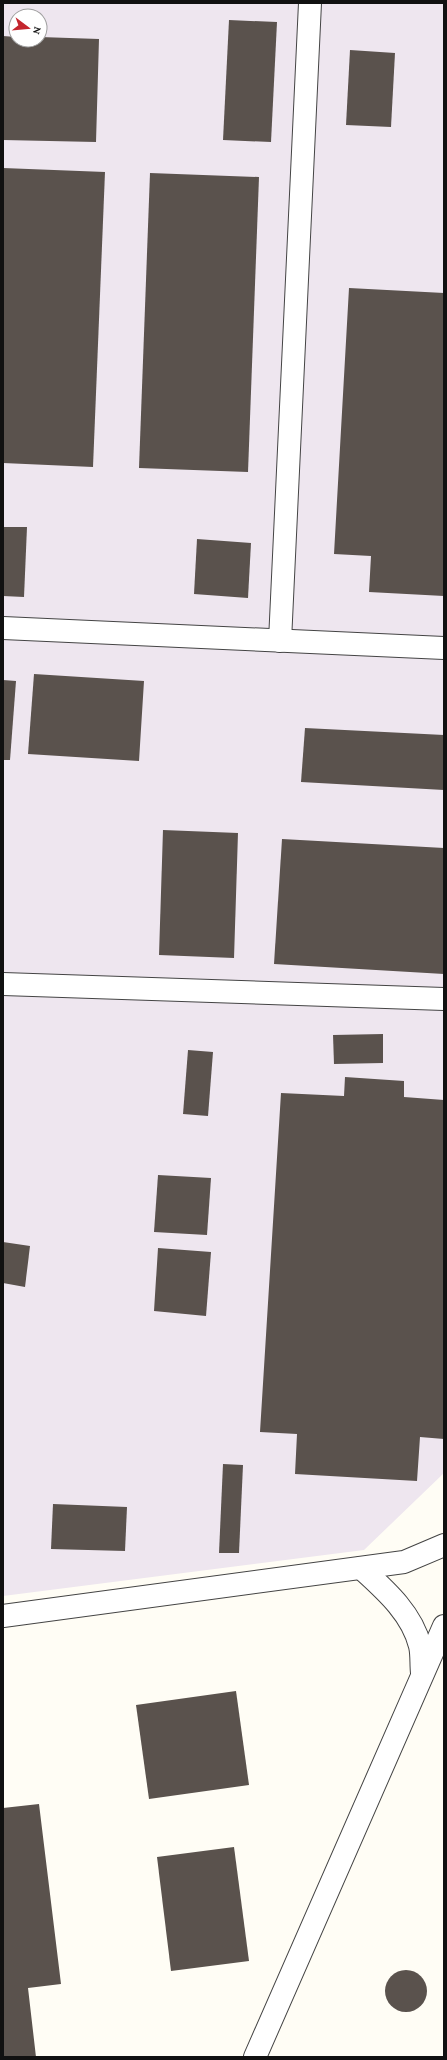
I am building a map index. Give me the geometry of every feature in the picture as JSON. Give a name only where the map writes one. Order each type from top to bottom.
[{"type":"street","points":[[280,641],[310,3]]},
{"type":"street","points":[[3,628],[444,648]]},
{"type":"street","points":[[3,984],[444,999]]},
{"type":"street","points":[[3,1616],[404,1562],[444,1545]]},
{"type":"street","points":[[361,1568],[387,1592],[408,1617],[420,1645],[422,1677]]},
{"type":"street","points":[[255,2057],[444,1626]]},
{"type":"shaded area","points":[[3,3],[444,3],[444,1473],[364,1550],[3,1596]]},
{"type":"building","points":[[229,20],[277,22],[271,142],[223,140]]},
{"type":"building","points":[[3,36],[8,36],[8,48],[48,48],[48,37],[99,39],[96,142],[3,140]]},
{"type":"building","points":[[350,50],[395,53],[391,127],[346,125]]},
{"type":"building","points":[[3,168],[105,172],[93,467],[3,463]]},
{"type":"building","points":[[150,173],[259,177],[248,472],[139,468]]},
{"type":"building","points":[[349,288],[444,293],[444,596],[369,592],[371,556],[334,554]]},
{"type":"building","points":[[3,527],[27,527],[24,597],[3,596]]},
{"type":"building","points":[[197,539],[251,543],[248,598],[194,594]]},
{"type":"building","points":[[34,674],[144,681],[139,761],[28,754]]},
{"type":"building","points":[[3,680],[16,681],[10,760],[3,760]]},
{"type":"building","points":[[305,728],[444,735],[444,790],[301,782]]},
{"type":"building","points":[[163,830],[238,833],[234,958],[159,955]]},
{"type":"building","points":[[282,839],[444,848],[444,974],[274,964]]},
{"type":"building","points":[[383,1034],[383,1063],[334,1064],[333,1035]]},
{"type":"building","points":[[188,1050],[213,1052],[208,1116],[183,1114]]},
{"type":"building","points":[[345,1077],[404,1081],[404,1097],[444,1100],[444,1439],[420,1437],[417,1481],[295,1474],[297,1434],[260,1432],[281,1093],[344,1096]]},
{"type":"building","points":[[158,1175],[211,1178],[207,1235],[154,1232]]},
{"type":"building","points":[[3,1242],[30,1246],[25,1287],[3,1283]]},
{"type":"building","points":[[158,1248],[211,1252],[206,1316],[154,1311]]},
{"type":"building","points":[[223,1464],[243,1465],[239,1553],[219,1553]]},
{"type":"building","points":[[53,1504],[127,1507],[125,1551],[51,1549]]},
{"type":"building","points":[[236,1691],[249,1785],[149,1799],[136,1705]]},
{"type":"building","points":[[39,1804],[61,1984],[28,1988],[36,2057],[3,2057],[3,1808]]},
{"type":"building","points":[[234,1847],[249,1961],[171,1971],[157,1857]]},
{"type":"building","points":[[402,1970],[410,1970],[421,1976],[427,1987],[427,1995],[421,2006],[410,2012],[402,2012],[391,2006],[385,1995],[385,1987],[391,1976]]}]
